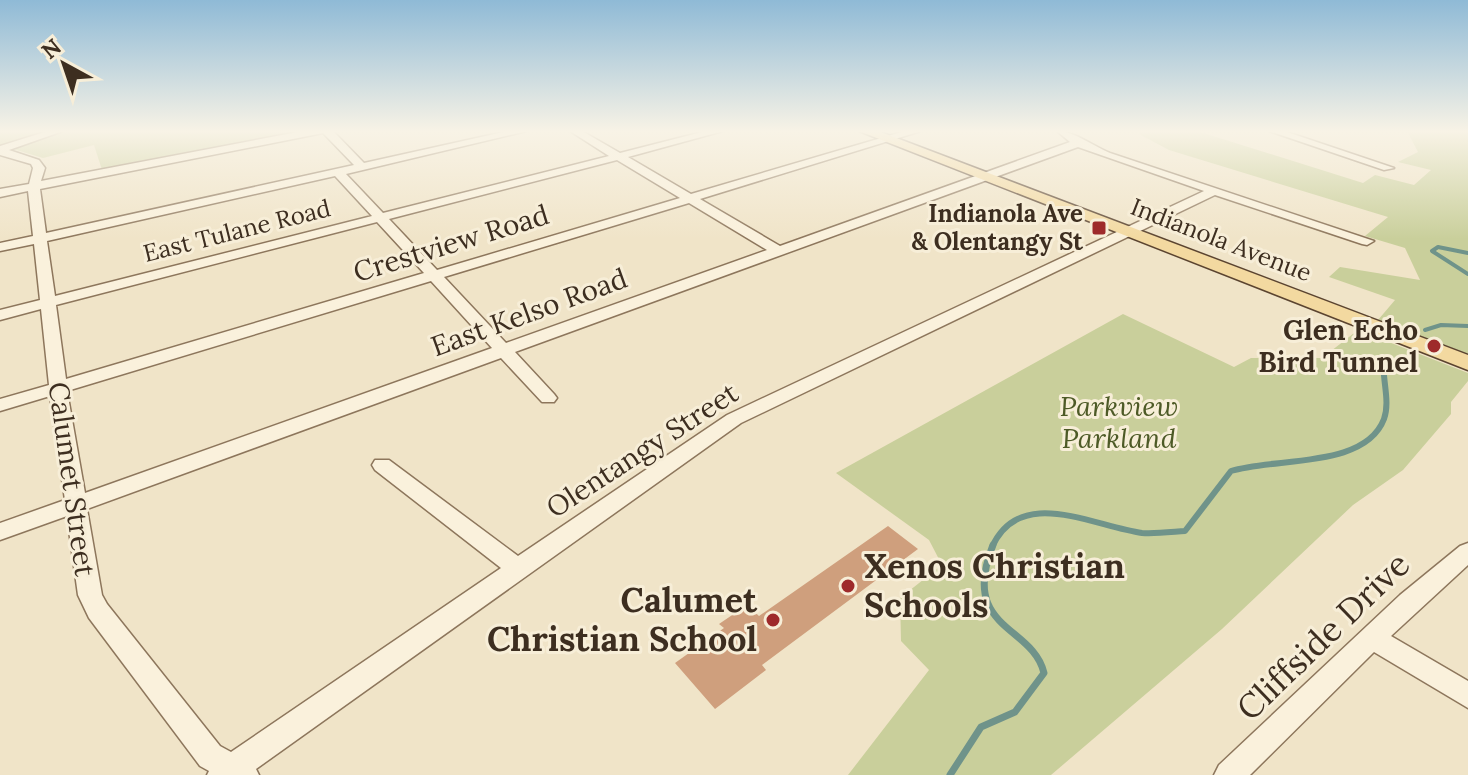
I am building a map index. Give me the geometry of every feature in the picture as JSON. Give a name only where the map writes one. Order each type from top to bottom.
[{"type":"main road","name":"Indianola Avenue","points":[[960,167],[1468,363]]},
{"type":"street","name":"Calumet Street","points":[[38,167],[34,187],[47,303],[85,578],[98,611],[210,756],[232,773]]},
{"type":"street","points":[[0,193],[135,167]]},
{"type":"street","points":[[0,247],[361,167]]},
{"type":"street","name":"East Tulane Road","points":[[0,315],[578,167]]},
{"type":"street","points":[[635,167],[779,251]]},
{"type":"street","name":"Crestview Road","points":[[0,405],[795,167]]},
{"type":"street","name":"East Kelso Road","points":[[0,532],[1012,167]]},
{"type":"street","points":[[1146,167],[1367,241]]},
{"type":"street","points":[[338,172],[548,398]]},
{"type":"street","name":"Olentangy Street","points":[[232,773],[517,568],[734,419],[1214,191]]},
{"type":"street","points":[[382,465],[517,568]]},
{"type":"street","name":"Cliffside Drive","points":[[1229,775],[1468,552]]},
{"type":"street","points":[[1373,638],[1468,696]]},
{"type":"green space","points":[[101,167],[133,167],[103,173]]},
{"type":"green space","points":[[1225,167],[1312,167],[1363,183],[1375,175],[1414,185],[1431,170],[1419,167],[1468,167],[1468,355],[1378,320],[1395,300],[1329,277],[1340,267],[1420,280],[1405,248],[1365,236],[1388,217]]},
{"type":"green space","name":"Parkview Parkland","points":[[1123,314],[1234,367],[1251,358],[1322,358],[1358,330],[1468,373],[1468,381],[1451,402],[1451,414],[1403,470],[1353,505],[1222,629],[1051,775],[848,775],[929,670],[901,641],[900,598],[942,565],[929,540],[836,473]]},
{"type":"building","name":"Calumet Christian School","points":[[888,526],[918,549],[762,665],[766,670],[715,709],[675,663],[724,628],[719,624],[747,605],[759,616]]},
{"type":"waterway","points":[[1468,253],[1438,247],[1432,251],[1468,274]]},
{"type":"waterway","points":[[1425,330],[1441,325],[1468,326]]},
{"type":"waterway","points":[[993,546],[1004,528],[1020,518],[1039,513],[1080,518],[1142,533],[1185,531],[1231,471],[1339,454],[1374,435],[1385,414],[1384,375]]},
{"type":"waterway","points":[[950,775],[981,727],[1015,712],[1044,673],[1027,645],[991,610],[985,594],[985,573],[993,546]]},
{"type":"place","name":"Indianola Ave & Olentangy St","points":[[1099,228]]},
{"type":"place","name":"Glen Echo Bird Tunnel","points":[[1434,346]]},
{"type":"place","name":"Xenos Christian Schools","points":[[848,586]]},
{"type":"place","name":"Calumet Christian School","points":[[773,620]]}]
